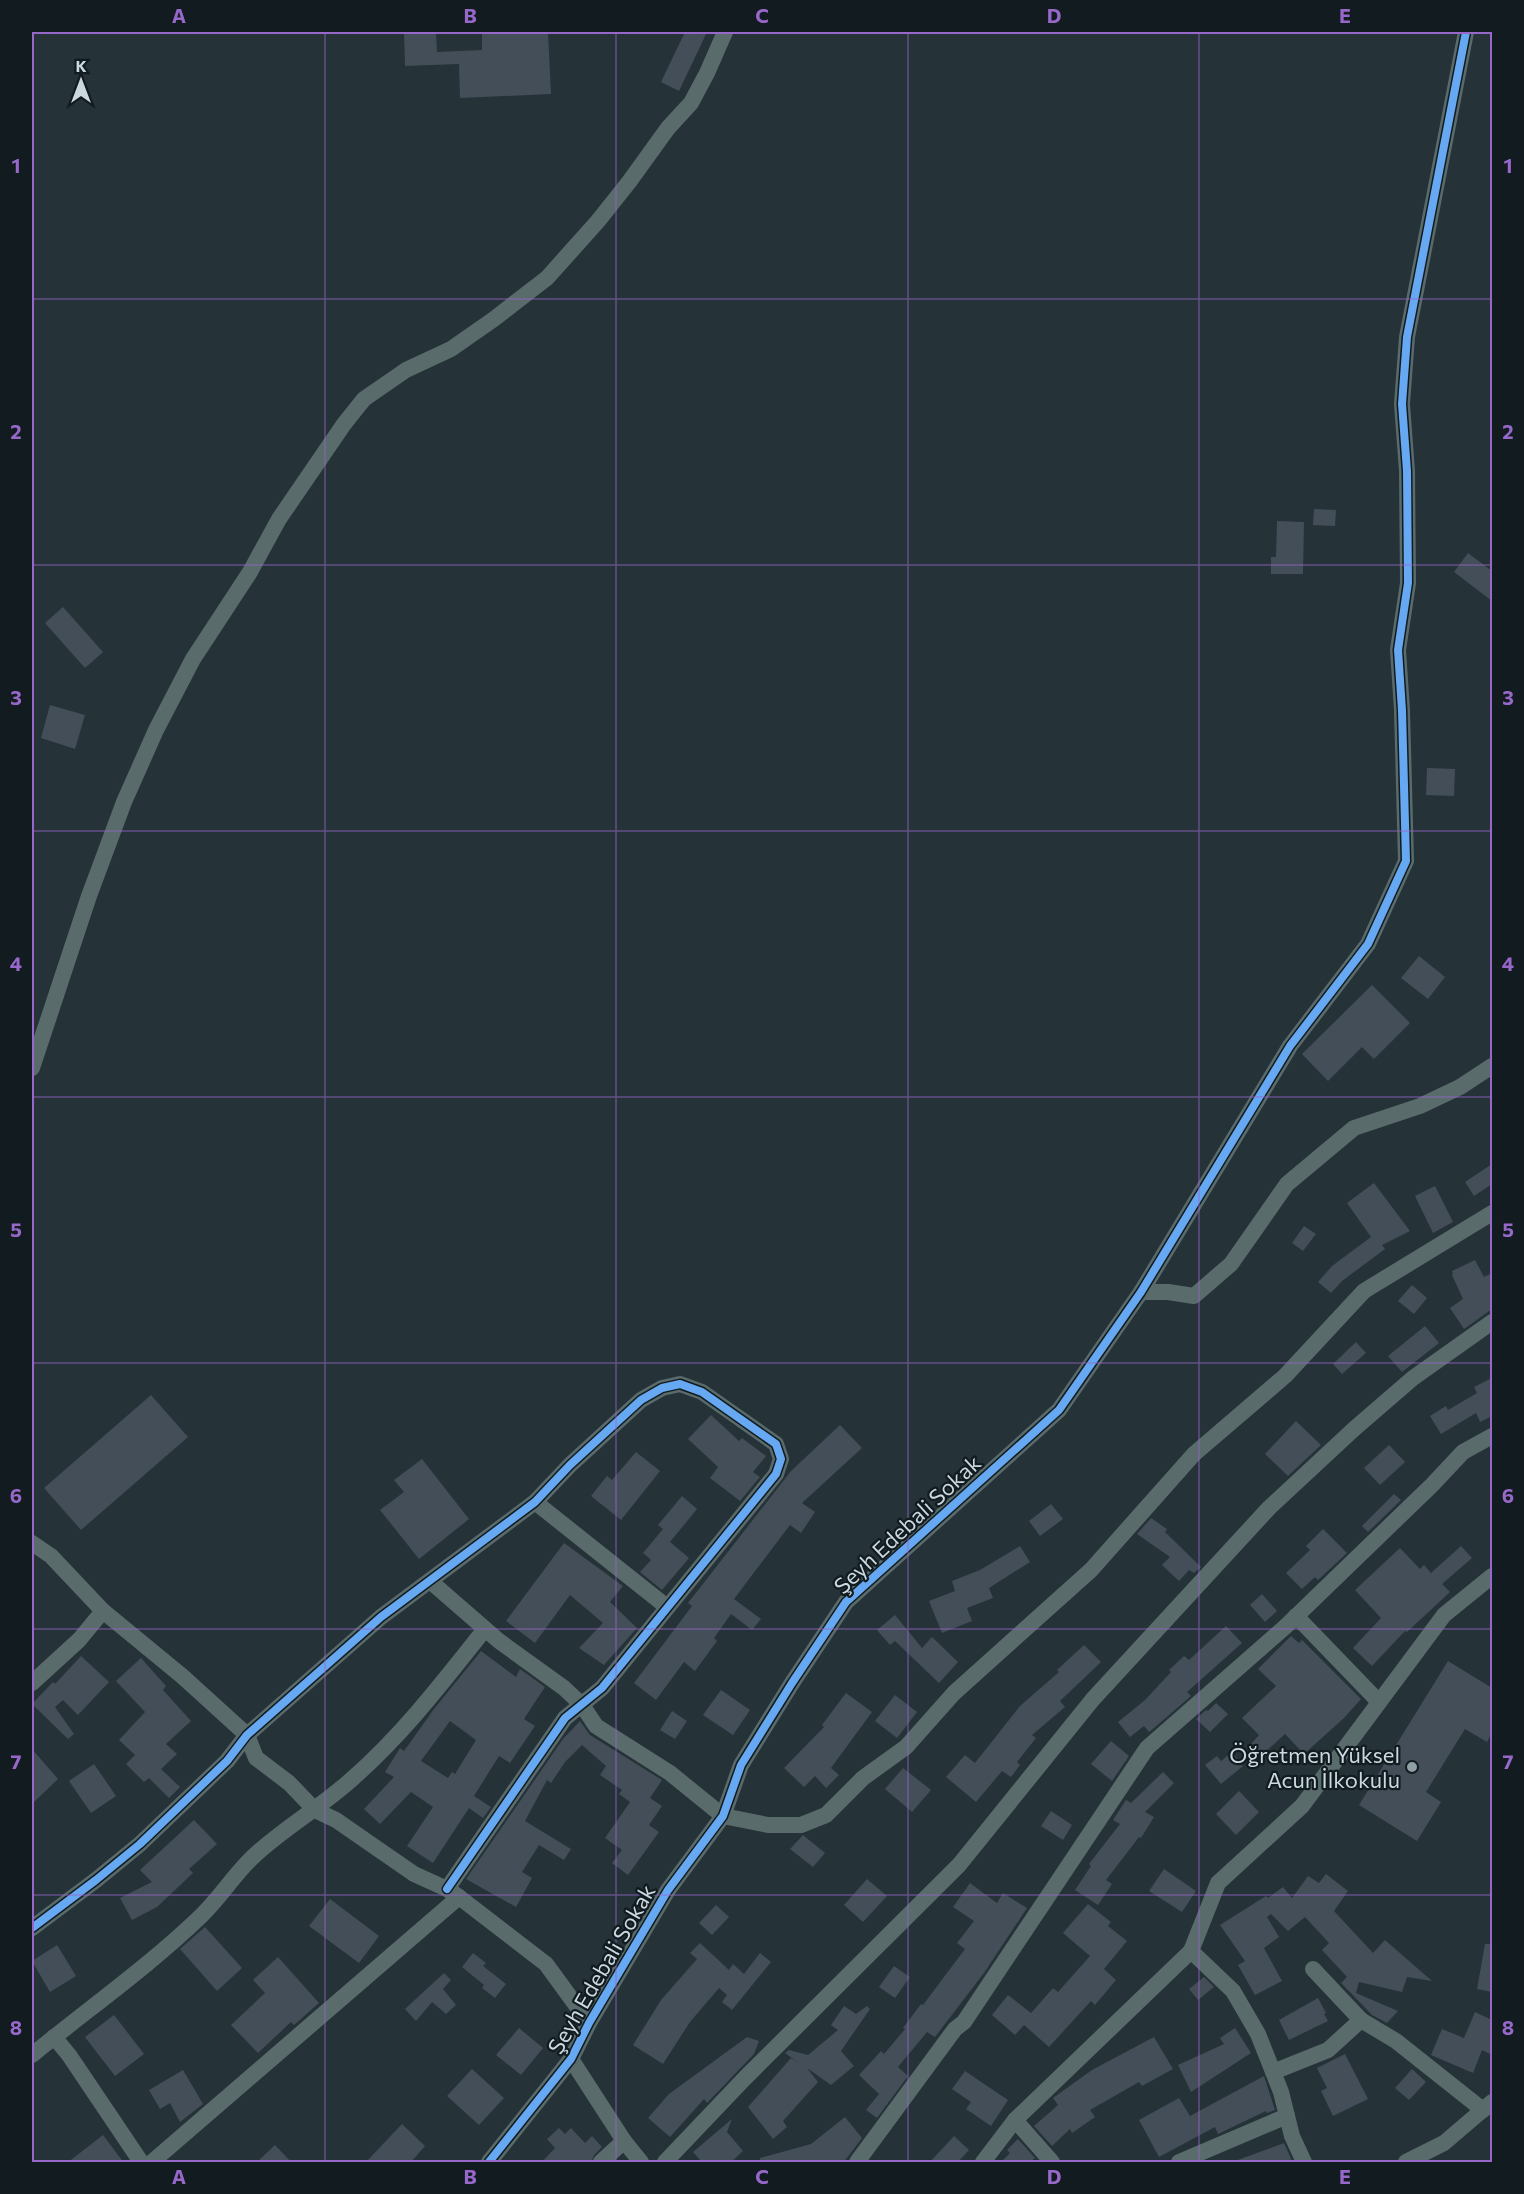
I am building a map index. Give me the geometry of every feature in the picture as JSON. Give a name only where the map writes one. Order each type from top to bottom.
[{"type":"street","points":[[32,1068],[93,886],[124,802],[151,740],[193,659],[250,572],[279,519],[344,424],[364,399],[406,370],[450,350],[548,278],[598,221],[668,128],[691,103],[725,32]]},
{"type":"street","name":"Şeyh Edebali Sokak","points":[[489,2163],[571,2059],[589,2023],[668,1890],[723,1816],[741,1765],[846,1602],[1059,1410],[1141,1292],[1290,1046],[1368,944],[1406,861],[1398,650],[1408,583],[1407,471],[1403,393],[1407,337],[1466,32]]},
{"type":"street","points":[[1141,1292],[1168,1292],[1194,1296],[1231,1264],[1287,1184],[1354,1128],[1420,1106],[1460,1088],[1492,1066]]},
{"type":"street","points":[[430,1581],[485,1629],[564,1688],[582,1705],[596,1726],[670,1773],[723,1816],[768,1825],[801,1825],[826,1815],[863,1778],[906,1747],[954,1693],[1091,1570],[1194,1454],[1285,1376],[1364,1291],[1492,1213]]},
{"type":"street","points":[[665,2163],[745,2078],[959,1865],[1093,1699],[1269,1508],[1413,1378],[1492,1322]]},
{"type":"street","points":[[32,1928],[140,1844],[227,1761],[247,1736],[381,1617],[536,1502],[608,1429],[641,1400],[662,1388],[680,1384],[702,1392],[776,1444],[781,1459],[776,1474],[602,1688],[565,1718],[453,1893],[153,2163]]},
{"type":"street","points":[[857,2163],[955,2029],[964,2022],[1147,1748],[1296,1616],[1432,1485],[1463,1452],[1492,1436]]},
{"type":"street","points":[[536,1502],[667,1607]]},
{"type":"street","points":[[32,1543],[51,1556],[103,1611],[182,1676],[247,1736],[256,1758],[289,1783],[315,1810],[336,1820],[414,1874],[453,1893],[546,1964],[589,2023]]},
{"type":"street","points":[[983,2163],[1015,2120],[1191,1951],[1218,1883],[1302,1806],[1444,1615],[1492,1576]]},
{"type":"street","points":[[32,1683],[79,1641],[103,1611]]},
{"type":"street","points":[[1296,1616],[1379,1702]]},
{"type":"street","points":[[32,2055],[124,1982],[201,1916],[253,1856],[284,1830],[315,1810],[390,1744],[424,1707],[485,1629]]},
{"type":"street","points":[[1191,1951],[1233,1991],[1258,2034],[1273,2072],[1292,2136],[1304,2163]]},
{"type":"street","points":[[1313,1969],[1361,2020],[1396,2041],[1488,2106],[1444,2144],[1406,2163]]},
{"type":"street","points":[[1273,2072],[1328,2050],[1361,2020]]},
{"type":"street","points":[[54,2037],[69,2055],[141,2163]]},
{"type":"street","points":[[571,2059],[624,2141],[641,2163]]},
{"type":"street","points":[[1179,2163],[1287,2116]]},
{"type":"street","points":[[1015,2120],[1052,2163]]},
{"type":"street","points":[[601,2163],[624,2141]]},
{"type":"building","points":[[404,32],[436,32],[437,52],[482,50],[482,32],[548,32],[551,94],[460,98],[459,64],[405,66]]},
{"type":"building","points":[[685,32],[707,32],[679,91],[661,82]]},
{"type":"building","points":[[1314,509],[1336,510],[1335,526],[1313,525]]},
{"type":"building","points":[[1277,521],[1304,522],[1303,574],[1271,574],[1271,557],[1276,557]]},
{"type":"building","points":[[1468,553],[1492,571],[1492,601],[1454,572]]},
{"type":"building","points":[[63,607],[103,652],[85,668],[45,623]]},
{"type":"building","points":[[50,705],[85,715],[75,749],[41,738]]},
{"type":"building","points":[[1427,768],[1455,769],[1454,796],[1426,795]]},
{"type":"building","points":[[1419,956],[1445,977],[1428,999],[1401,978]]},
{"type":"building","points":[[1372,985],[1410,1023],[1374,1059],[1362,1047],[1328,1081],[1302,1054]]},
{"type":"building","points":[[1492,1164],[1492,1184],[1474,1196],[1465,1182]]},
{"type":"building","points":[[1374,1183],[1410,1231],[1382,1245],[1385,1249],[1342,1281],[1331,1293],[1318,1282],[1332,1266],[1371,1237],[1347,1203]]},
{"type":"building","points":[[1435,1186],[1453,1222],[1433,1233],[1415,1196]]},
{"type":"building","points":[[1304,1226],[1316,1234],[1303,1251],[1292,1243]]},
{"type":"building","points":[[1475,1260],[1484,1277],[1492,1273],[1492,1309],[1464,1329],[1450,1308],[1463,1299],[1452,1271]]},
{"type":"building","points":[[1412,1285],[1427,1298],[1414,1314],[1398,1301]]},
{"type":"building","points":[[1425,1326],[1439,1343],[1402,1372],[1388,1356]]},
{"type":"building","points":[[1356,1342],[1366,1353],[1342,1374],[1333,1364]]},
{"type":"building","points":[[1492,1378],[1492,1422],[1490,1417],[1480,1422],[1476,1413],[1441,1434],[1430,1416],[1446,1406],[1448,1410],[1477,1393],[1474,1387]]},
{"type":"building","points":[[151,1395],[188,1437],[81,1530],[44,1488]]},
{"type":"building","points":[[711,1415],[739,1441],[742,1438],[766,1456],[753,1472],[760,1477],[740,1501],[710,1478],[718,1467],[688,1439]]},
{"type":"building","points":[[1296,1421],[1321,1445],[1288,1476],[1265,1454]]},
{"type":"building","points":[[840,1425],[862,1448],[802,1503],[815,1512],[801,1533],[790,1525],[734,1599],[761,1619],[752,1630],[731,1614],[714,1638],[717,1641],[695,1671],[684,1662],[656,1700],[634,1683],[692,1606],[688,1603],[791,1471]]},
{"type":"building","points":[[1389,1445],[1405,1462],[1380,1485],[1364,1468]]},
{"type":"building","points":[[636,1452],[660,1471],[621,1520],[591,1496],[607,1476],[612,1480]]},
{"type":"building","points":[[422,1459],[469,1519],[419,1559],[380,1510],[404,1492],[394,1480]]},
{"type":"building","points":[[1394,1494],[1401,1500],[1368,1532],[1362,1526]]},
{"type":"building","points":[[682,1496],[697,1509],[670,1542],[689,1558],[662,1590],[640,1572],[651,1560],[643,1553],[663,1529],[658,1525]]},
{"type":"building","points":[[1051,1504],[1063,1519],[1040,1536],[1029,1521]]},
{"type":"building","points":[[1151,1518],[1167,1529],[1165,1532],[1201,1567],[1194,1573],[1189,1570],[1179,1581],[1162,1565],[1170,1557],[1137,1534]]},
{"type":"building","points":[[1323,1529],[1347,1553],[1318,1580],[1315,1577],[1302,1589],[1286,1573],[1310,1550],[1306,1546]]},
{"type":"building","points":[[564,1543],[623,1586],[610,1602],[637,1628],[604,1665],[579,1648],[603,1623],[570,1595],[535,1643],[506,1621]]},
{"type":"building","points":[[1020,1546],[1030,1562],[989,1588],[993,1598],[967,1608],[972,1621],[942,1633],[929,1601],[955,1591],[952,1581],[980,1570]]},
{"type":"building","points":[[1461,1546],[1472,1558],[1442,1584],[1450,1592],[1407,1632],[1405,1631],[1372,1666],[1353,1648],[1381,1618],[1355,1590],[1400,1548],[1420,1569],[1424,1565],[1431,1573]]},
{"type":"building","points":[[1262,1594],[1277,1611],[1265,1622],[1250,1605]]},
{"type":"building","points":[[895,1615],[922,1648],[932,1637],[958,1662],[939,1683],[895,1641],[890,1645],[877,1630]]},
{"type":"building","points":[[1226,1626],[1242,1643],[1187,1692],[1191,1696],[1154,1728],[1149,1732],[1144,1726],[1130,1737],[1118,1722],[1145,1700],[1171,1672],[1169,1670],[1184,1656],[1189,1660]]},
{"type":"building","points":[[1291,1636],[1299,1643],[1302,1640],[1361,1699],[1344,1718],[1304,1754],[1285,1734],[1261,1756],[1250,1745],[1259,1735],[1242,1718],[1276,1686],[1258,1669]]},
{"type":"building","points":[[1084,1645],[1101,1662],[1060,1701],[1065,1707],[1032,1735],[1036,1738],[1017,1762],[1020,1765],[1011,1777],[1002,1771],[976,1802],[946,1777],[965,1755],[975,1763],[1020,1706],[1059,1672],[1057,1670]]},
{"type":"building","points":[[481,1651],[516,1677],[520,1669],[545,1687],[524,1719],[535,1726],[510,1763],[499,1756],[474,1796],[491,1807],[483,1818],[469,1808],[433,1863],[407,1846],[433,1807],[411,1792],[380,1824],[364,1809],[394,1777],[385,1772],[400,1748],[404,1751],[434,1709]],"holes":[[[450,1721],[476,1740],[455,1774],[452,1772],[448,1778],[421,1761]]]},
{"type":"building","points":[[81,1656],[109,1682],[78,1715],[63,1700],[55,1707],[74,1734],[68,1739],[32,1704],[53,1682],[55,1684]]},
{"type":"building","points":[[141,1658],[166,1686],[163,1690],[191,1721],[166,1744],[177,1754],[161,1769],[180,1787],[169,1798],[149,1778],[144,1782],[126,1764],[135,1755],[119,1740],[145,1712],[116,1681]]},
{"type":"building","name":"Öğretmen Yüksel Acun İlkokulu","points":[[1448,1661],[1492,1688],[1492,1732],[1487,1742],[1465,1729],[1426,1792],[1441,1802],[1417,1841],[1359,1805]]},
{"type":"building","points":[[721,1690],[750,1710],[733,1735],[703,1715]]},
{"type":"building","points":[[846,1693],[872,1712],[831,1768],[839,1775],[826,1788],[815,1776],[804,1787],[784,1768],[824,1727],[822,1725]]},
{"type":"building","points":[[895,1695],[917,1712],[897,1738],[875,1721]]},
{"type":"building","points":[[1216,1703],[1228,1714],[1210,1732],[1196,1719]]},
{"type":"building","points":[[672,1711],[687,1721],[675,1739],[660,1730]]},
{"type":"building","points":[[580,1721],[590,1735],[662,1780],[650,1798],[662,1806],[649,1825],[659,1832],[628,1875],[612,1863],[622,1850],[605,1838],[630,1802],[619,1794],[622,1790],[600,1775],[606,1766],[582,1745],[565,1762],[551,1783],[547,1780],[525,1821],[571,1849],[564,1860],[539,1845],[522,1872],[532,1878],[516,1907],[466,1879],[563,1739]]},
{"type":"building","points":[[1111,1741],[1129,1756],[1112,1781],[1091,1764]]},
{"type":"building","points":[[32,1749],[58,1779],[32,1804]]},
{"type":"building","points":[[1232,1752],[1243,1766],[1221,1784],[1205,1765],[1217,1756],[1221,1761]]},
{"type":"building","points":[[94,1764],[116,1796],[91,1813],[69,1781]]},
{"type":"building","points":[[903,1768],[931,1790],[912,1812],[885,1789]]},
{"type":"building","points":[[1163,1772],[1174,1783],[1145,1812],[1154,1817],[1141,1838],[1139,1837],[1106,1880],[1112,1884],[1098,1905],[1075,1890],[1091,1866],[1089,1864],[1120,1824],[1113,1820],[1126,1800],[1131,1803]]},
{"type":"building","points":[[1239,1791],[1259,1812],[1236,1835],[1216,1814]]},
{"type":"building","points":[[1051,1811],[1072,1825],[1063,1840],[1041,1826]]},
{"type":"building","points":[[194,1820],[217,1844],[189,1869],[193,1873],[157,1907],[132,1920],[120,1898],[152,1882],[140,1870]]},
{"type":"building","points":[[803,1835],[825,1853],[813,1867],[790,1849]]},
{"type":"building","points":[[1164,1869],[1196,1891],[1182,1912],[1149,1891]]},
{"type":"building","points":[[1326,1874],[1348,1891],[1334,1911],[1373,1953],[1385,1940],[1432,1981],[1407,1977],[1402,1992],[1359,1982],[1356,1993],[1398,2011],[1387,2023],[1372,2015],[1341,1983],[1347,1977],[1322,1950],[1329,1943],[1305,1917],[1288,1931],[1271,1914],[1267,1917],[1279,1937],[1264,1948],[1282,1981],[1255,1995],[1238,1965],[1245,1961],[1220,1925],[1283,1887],[1292,1898],[1308,1876],[1319,1883]]},
{"type":"building","points":[[867,1879],[887,1896],[863,1922],[844,1905]]},
{"type":"building","points":[[970,1883],[997,1903],[1003,1893],[1027,1908],[984,1973],[935,2037],[927,2032],[898,2067],[908,2076],[877,2118],[866,2110],[879,2094],[859,2075],[881,2051],[884,2054],[965,1949],[957,1943],[974,1921],[953,1907]]},
{"type":"building","points":[[330,1899],[379,1936],[359,1963],[309,1926]]},
{"type":"building","points":[[1088,1904],[1111,1922],[1108,1926],[1127,1941],[1104,1969],[1116,1980],[1095,2005],[1091,2001],[1049,2047],[1024,2025],[1015,2035],[992,2015],[1008,1995],[1031,2013],[1053,1988],[1058,1992],[1090,1956],[1063,1933]]},
{"type":"building","points":[[716,1905],[729,1917],[712,1935],[699,1923]]},
{"type":"building","points":[[205,1927],[242,1968],[217,1991],[180,1949]]},
{"type":"building","points":[[700,1943],[729,1970],[733,1964],[744,1974],[760,1953],[771,1962],[732,2010],[722,2002],[727,1995],[719,1988],[690,2022],[663,2064],[633,2045],[661,2000],[697,1959],[690,1953]]},
{"type":"building","points":[[1485,1944],[1492,1944],[1492,1992],[1477,1989]]},
{"type":"building","points":[[57,1945],[76,1976],[50,1992],[32,1961]]},
{"type":"building","points":[[473,1953],[486,1963],[483,1966],[506,1984],[495,1998],[482,1988],[484,1985],[462,1967]]},
{"type":"building","points":[[278,1957],[319,2003],[294,2025],[291,2022],[258,2053],[231,2025],[265,1993],[253,1980]]},
{"type":"building","points":[[894,1966],[910,1977],[895,1998],[879,1987]]},
{"type":"building","points":[[444,1973],[451,1980],[443,1989],[456,2005],[446,2014],[432,2002],[416,2021],[405,2009]]},
{"type":"building","points":[[1204,1977],[1214,1987],[1198,2000],[1189,1989]]},
{"type":"building","points":[[1318,1998],[1328,2021],[1289,2040],[1279,2020]]},
{"type":"building","points":[[844,2006],[856,2014],[867,2006],[870,2009],[841,2051],[854,2066],[831,2085],[807,2068],[818,2082],[783,2121],[787,2127],[773,2139],[748,2107],[791,2058],[799,2063],[785,2053],[789,2050],[808,2055],[838,2030],[831,2025]]},
{"type":"building","points":[[1475,2012],[1492,2020],[1492,2055],[1482,2050],[1473,2073],[1431,2055],[1442,2029],[1464,2038]]},
{"type":"building","points":[[114,2015],[144,2054],[115,2076],[85,2037]]},
{"type":"building","points":[[519,2028],[543,2048],[521,2075],[496,2055]]},
{"type":"building","points":[[1235,2028],[1251,2053],[1191,2092],[1178,2065],[1224,2044],[1220,2038]]},
{"type":"building","points":[[747,2037],[759,2041],[754,2054],[707,2103],[704,2099],[670,2137],[648,2118],[669,2094]]},
{"type":"building","points":[[1154,2037],[1173,2069],[1142,2086],[1139,2082],[1090,2110],[1095,2117],[1072,2133],[1070,2129],[1052,2146],[1034,2126],[1058,2105],[1053,2098],[1092,2070]]},
{"type":"building","points":[[1345,2054],[1368,2099],[1333,2116],[1321,2091],[1327,2088],[1317,2068]]},
{"type":"building","points":[[472,2069],[504,2098],[479,2125],[447,2096]]},
{"type":"building","points":[[1412,2069],[1426,2082],[1409,2100],[1395,2088]]},
{"type":"building","points":[[183,2070],[203,2104],[180,2122],[170,2103],[160,2109],[149,2090]]},
{"type":"building","points":[[965,2071],[1008,2100],[991,2126],[966,2109],[971,2102],[952,2089]]},
{"type":"building","points":[[1264,2076],[1275,2110],[1267,2113],[1266,2111],[1218,2134],[1215,2127],[1159,2157],[1139,2120],[1179,2098],[1190,2116]]},
{"type":"building","points":[[845,2117],[862,2138],[843,2163],[760,2163],[760,2158],[811,2144]]},
{"type":"building","points":[[732,2119],[727,2132],[743,2151],[730,2163],[699,2163],[701,2161],[693,2152]]},
{"type":"building","points":[[402,2124],[425,2146],[410,2163],[365,2163]]},
{"type":"building","points":[[559,2128],[565,2134],[571,2128],[585,2143],[592,2136],[602,2147],[594,2155],[591,2163],[541,2163],[555,2148],[547,2139]]},
{"type":"building","points":[[103,2135],[124,2163],[67,2163]]},
{"type":"building","points":[[954,2136],[969,2150],[957,2163],[929,2163]]},
{"type":"building","points":[[1018,2139],[1035,2158],[1029,2163],[1000,2163],[1010,2153],[1007,2150]]},
{"type":"building","points":[[1284,2143],[1293,2163],[1235,2163],[1235,2161]]},
{"type":"building","points":[[275,2145],[292,2163],[256,2163]]},
{"type":"cycle path","points":[[489,2162],[571,2059],[589,2023],[668,1890],[723,1816],[741,1765],[846,1602],[1059,1410],[1141,1292],[1290,1046],[1368,944],[1406,861],[1398,650],[1408,583],[1407,471],[1402,404],[1407,337],[1466,32]]},
{"type":"cycle path","points":[[32,1928],[140,1844],[227,1761],[247,1735],[381,1617],[535,1502],[570,1465],[641,1400],[662,1388],[680,1384],[702,1392],[776,1444],[781,1459],[776,1474],[602,1688],[565,1718],[447,1889]]},
{"type":"place","name":"Öğretmen Yüksel Acun İlkokulu","points":[[1412,1767]]}]
